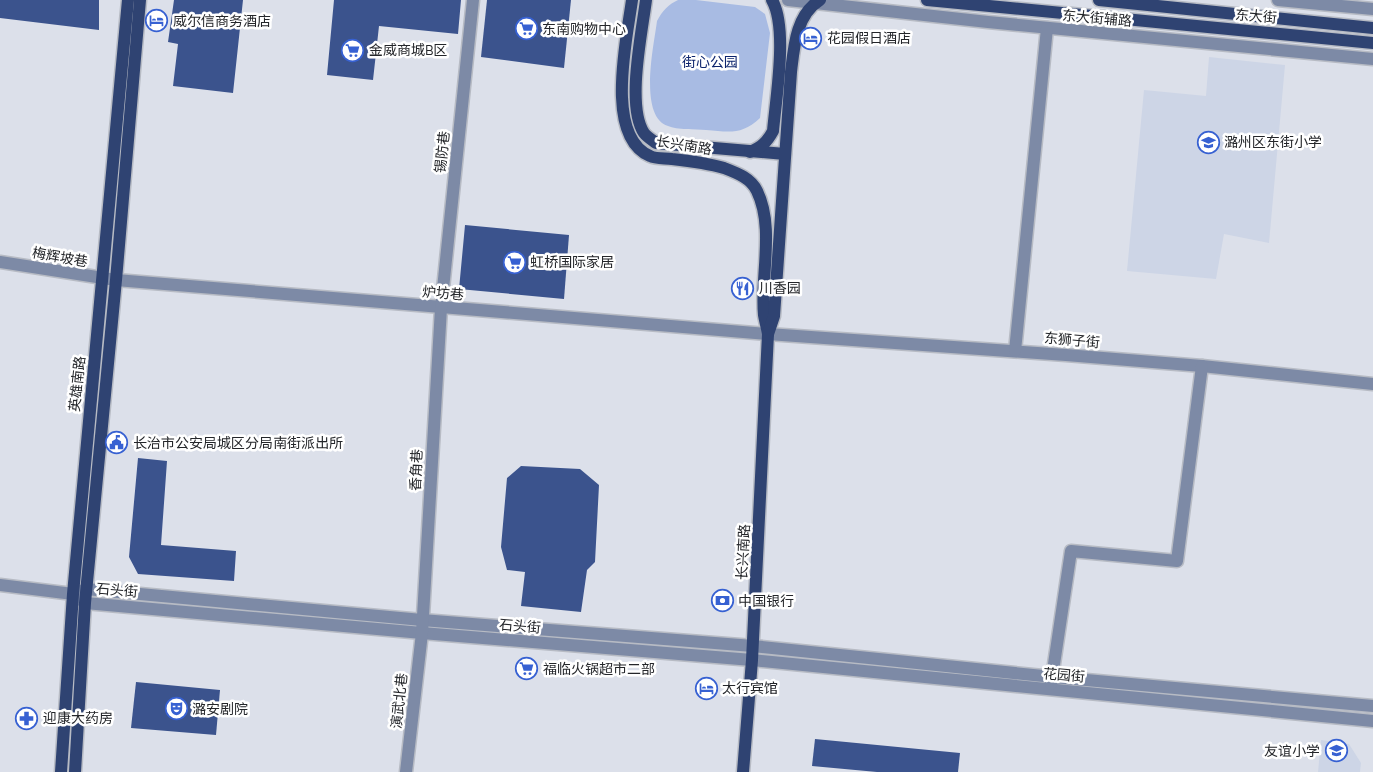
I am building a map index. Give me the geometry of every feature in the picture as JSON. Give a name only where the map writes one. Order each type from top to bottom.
[{"type":"main road","name":"英雄南路","points":[[61,772],[73,594],[128,0]]},
{"type":"main road","name":"英雄南路","points":[[74,772],[84,603],[116,280],[140,0]]},
{"type":"main road","name":"长兴南路","points":[[632,0],[621,99],[626,129],[632,141],[640,150],[651,156],[695,161],[717,166],[747,178],[757,190],[763,206],[766,231],[764,315],[768,334],[753,646],[743,772]]},
{"type":"main road","name":"长兴南路","points":[[646,0],[636,81],[637,112],[644,133],[656,142],[785,154]]},
{"type":"main road","points":[[750,152],[760,148],[767,142],[773,131],[781,36],[778,16],[772,0]]},
{"type":"main road","name":"东大街","points":[[927,0],[1373,43]]},
{"type":"main road","name":"东大街","points":[[1099,0],[1373,28]]},
{"type":"main road","name":"长兴南路","points":[[768,334],[774,316],[795,39],[802,19],[818,2]]},
{"type":"street","name":"锡防巷","points":[[441,308],[473,0]]},
{"type":"street","name":"东大街辅路","points":[[788,0],[1047,28],[1373,59]]},
{"type":"street","points":[[1278,0],[1373,9]]},
{"type":"street","points":[[1015,351],[1047,28]]},
{"type":"street","name":"梅辉坡巷","points":[[0,262],[116,280]]},
{"type":"street","name":"炉坊巷","points":[[116,280],[768,334]]},
{"type":"street","name":"香角巷","points":[[422,627],[441,308]]},
{"type":"street","name":"东狮子街","points":[[768,334],[1202,366],[1373,384]]},
{"type":"street","points":[[1052,683],[1071,551],[1177,561],[1202,366]]},
{"type":"street","points":[[0,585],[73,594]]},
{"type":"street","name":"石头街","points":[[752,660],[422,627],[86,589],[73,594],[84,603],[422,627],[753,646]]},
{"type":"street","name":"演武北巷","points":[[406,772],[422,627]]},
{"type":"street","name":"花园街","points":[[753,646],[1373,721]]},
{"type":"street","name":"花园街","points":[[752,660],[1373,706]]},
{"type":"shaded area","name":"潞州区东街小学","points":[[1209,57],[1285,65],[1269,243],[1224,234],[1216,279],[1127,271],[1144,90],[1206,96]]},
{"type":"shaded area","name":"友谊小学","points":[[1321,740],[1349,744],[1361,763],[1360,772],[1318,772]]},
{"type":"green space","name":"街心公园","points":[[678,0],[696,0],[755,7],[765,14],[770,33],[760,118],[747,127],[729,132],[681,129],[668,126],[659,120],[653,109],[650,79],[657,21],[666,8]]},
{"type":"building","points":[[0,0],[99,0],[99,30],[0,18]]},
{"type":"building","points":[[174,0],[243,0],[233,93],[173,86],[178,44],[168,42]]},
{"type":"building","name":"金威商城B区","points":[[334,0],[461,0],[458,34],[379,26],[373,80],[327,75]]},
{"type":"building","name":"东南购物中心","points":[[487,0],[571,0],[564,68],[481,57]]},
{"type":"building","name":"虹桥国际家居","points":[[465,225],[569,235],[564,299],[459,289]]},
{"type":"building","points":[[138,458],[167,461],[161,545],[236,551],[234,581],[138,574],[129,557]]},
{"type":"building","points":[[521,466],[580,469],[599,485],[595,562],[587,570],[581,612],[521,606],[525,572],[507,570],[501,547],[507,478]]},
{"type":"building","name":"潞安剧院","points":[[136,682],[220,690],[216,735],[131,728]]},
{"type":"building","points":[[815,739],[960,753],[958,772],[877,772],[812,766]]},
{"type":"place","name":"威尔信商务酒店","points":[[157,21]]},
{"type":"place","name":"东南购物中心","points":[[526,29]]},
{"type":"place","name":"花园假日酒店","points":[[811,38]]},
{"type":"place","name":"金威商城B区","points":[[353,50]]},
{"type":"place","name":"潞州区东街小学","points":[[1208,142]]},
{"type":"place","name":"虹桥国际家居","points":[[514,262]]},
{"type":"place","name":"川香园","points":[[743,288]]},
{"type":"place","name":"长治市公安局城区分局南街派出所","points":[[117,443]]},
{"type":"place","name":"中国银行","points":[[722,601]]},
{"type":"place","name":"福临火锅超市二部","points":[[527,669]]},
{"type":"place","name":"太行宾馆","points":[[706,688]]},
{"type":"place","name":"潞安剧院","points":[[176,709]]},
{"type":"place","name":"迎康大药房","points":[[27,718]]},
{"type":"place","name":"友谊小学","points":[[1336,751]]}]
